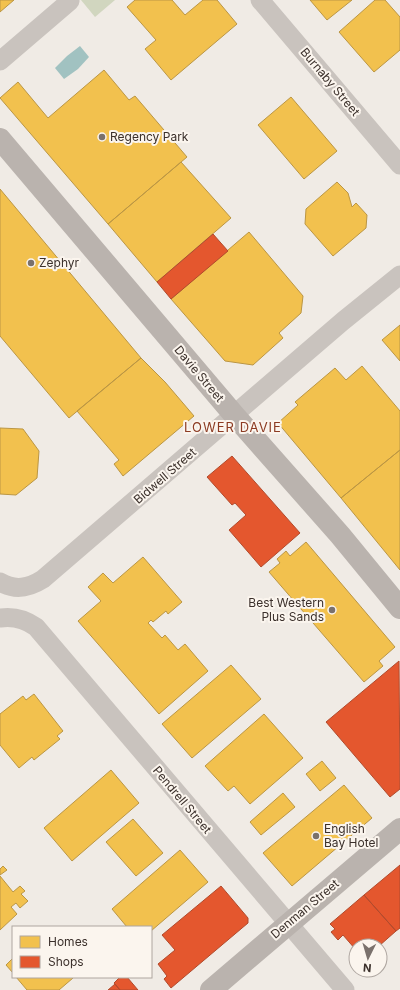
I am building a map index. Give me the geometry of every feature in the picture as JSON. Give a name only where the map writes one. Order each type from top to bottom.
[{"type":"main road","name":"Davie Street","points":[[0,139],[235,416],[340,535],[400,608]]},
{"type":"main road","name":"Denman Street","points":[[211,990],[400,829]]},
{"type":"street","name":"Burnaby Street","points":[[260,0],[400,164]]},
{"type":"street","points":[[0,60],[70,1]]},
{"type":"street","name":"Bidwell Street","points":[[8,585],[30,586],[43,579],[235,416],[343,321],[400,275]]},
{"type":"street","name":"Pendrell Street","points":[[7,618],[27,622],[36,627],[345,990]]},
{"type":"green space","points":[[81,0],[115,0],[95,17]]},
{"type":"water","points":[[80,46],[89,57],[78,69],[64,79],[55,68]]},
{"type":"building: Homes","points":[[0,0],[14,0],[0,12]]},
{"type":"building: Homes","points":[[135,0],[172,0],[185,15],[203,0],[217,0],[237,24],[171,80],[145,49],[156,40],[127,7]]},
{"type":"building: Homes","points":[[310,0],[352,0],[327,20]]},
{"type":"building: Homes","points":[[375,0],[385,0],[400,17],[400,50],[374,72],[339,32]]},
{"type":"building: Homes","name":"Regency Park","points":[[104,70],[129,100],[135,96],[187,157],[108,224],[0,98],[18,82],[48,118]]},
{"type":"building: Homes","points":[[291,97],[337,151],[304,179],[258,125]]},
{"type":"building: Homes","points":[[181,162],[231,218],[157,282],[108,224]]},
{"type":"building: Homes","points":[[337,182],[348,193],[352,207],[356,203],[367,215],[366,228],[333,256],[305,224],[306,209]]},
{"type":"building: Homes","name":"Zephyr","points":[[0,189],[141,358],[69,418],[0,336]]},
{"type":"building: Homes","points":[[249,232],[303,296],[301,313],[279,333],[283,338],[253,365],[225,361],[171,299]]},
{"type":"building: Homes","points":[[400,325],[400,361],[382,340]]},
{"type":"building: Homes","points":[[141,358],[165,382],[194,416],[123,476],[114,464],[119,460],[77,411]]},
{"type":"building: Homes","points":[[362,366],[400,411],[400,450],[341,498],[278,423],[298,405],[295,402],[335,368],[346,380]]},
{"type":"building: Homes","points":[[0,428],[23,429],[39,451],[37,478],[16,495],[0,494]]},
{"type":"building: Homes","points":[[400,450],[400,570],[341,498]]},
{"type":"building: Homes","name":"Best Western Plus Sands","points":[[306,542],[395,647],[379,661],[383,666],[364,682],[269,572],[280,563],[277,559],[286,551],[290,556]]},
{"type":"building: Homes","points":[[143,557],[182,602],[168,614],[166,611],[153,622],[151,620],[148,623],[162,638],[165,635],[178,650],[185,644],[208,671],[159,714],[78,621],[101,601],[88,587],[103,573],[113,583]]},
{"type":"building: Homes","points":[[231,665],[261,699],[192,758],[162,724]]},
{"type":"building: Homes","points":[[34,694],[63,731],[57,736],[60,739],[34,760],[32,757],[19,768],[0,745],[0,714],[23,696],[26,700]]},
{"type":"building: Homes","points":[[264,714],[303,758],[250,804],[234,786],[228,791],[205,766]]},
{"type":"building: Homes","points":[[322,761],[336,778],[320,791],[306,774]]},
{"type":"building: Homes","points":[[111,770],[139,803],[72,861],[44,828]]},
{"type":"building: Homes","name":"English Bay Hotel","points":[[344,785],[372,818],[292,886],[263,853]]},
{"type":"building: Homes","points":[[283,793],[295,807],[261,835],[250,822]]},
{"type":"building: Homes","points":[[133,819],[163,853],[136,876],[106,842]]},
{"type":"building: Homes","points":[[180,850],[208,882],[152,930],[152,926],[126,926],[112,909]]},
{"type":"building: Homes","points":[[3,866],[7,870],[0,875],[0,869]]},
{"type":"building: Homes","points":[[0,876],[13,892],[20,886],[25,891],[21,894],[28,901],[20,908],[16,903],[11,907],[17,914],[0,930]]},
{"type":"building: Homes","points":[[12,959],[12,972],[6,965]]},
{"type":"building: Homes","points":[[17,978],[73,978],[59,990],[27,990]]},
{"type":"building: Shops","points":[[213,234],[228,251],[171,299],[157,282]]},
{"type":"building: Shops","points":[[232,456],[300,533],[261,567],[229,530],[246,515],[235,503],[232,505],[207,477]]},
{"type":"building: Shops","points":[[399,661],[400,789],[390,797],[326,722]]},
{"type":"building: Shops","points":[[400,865],[400,928],[396,931],[364,895]]},
{"type":"building: Shops","points":[[221,886],[248,918],[248,923],[171,988],[164,979],[167,976],[158,964],[175,950],[162,935]]},
{"type":"building: Shops","points":[[364,895],[396,931],[388,938],[348,938],[348,941],[343,935],[338,940],[331,932],[335,929],[330,924]]},
{"type":"building: Shops","points":[[119,978],[128,978],[138,990],[120,990],[114,983]]},
{"type":"building: Shops","points":[[115,984],[120,990],[108,990]]},
{"type":"place","name":"Regency Park","points":[[102,137]]},
{"type":"place","name":"Zephyr","points":[[31,263]]},
{"type":"place","name":"Best Western Plus Sands","points":[[332,610]]},
{"type":"place","name":"English Bay Hotel","points":[[316,836]]},
{"type":"district","name":"LOWER DAVIE","points":[[233,427]]}]
